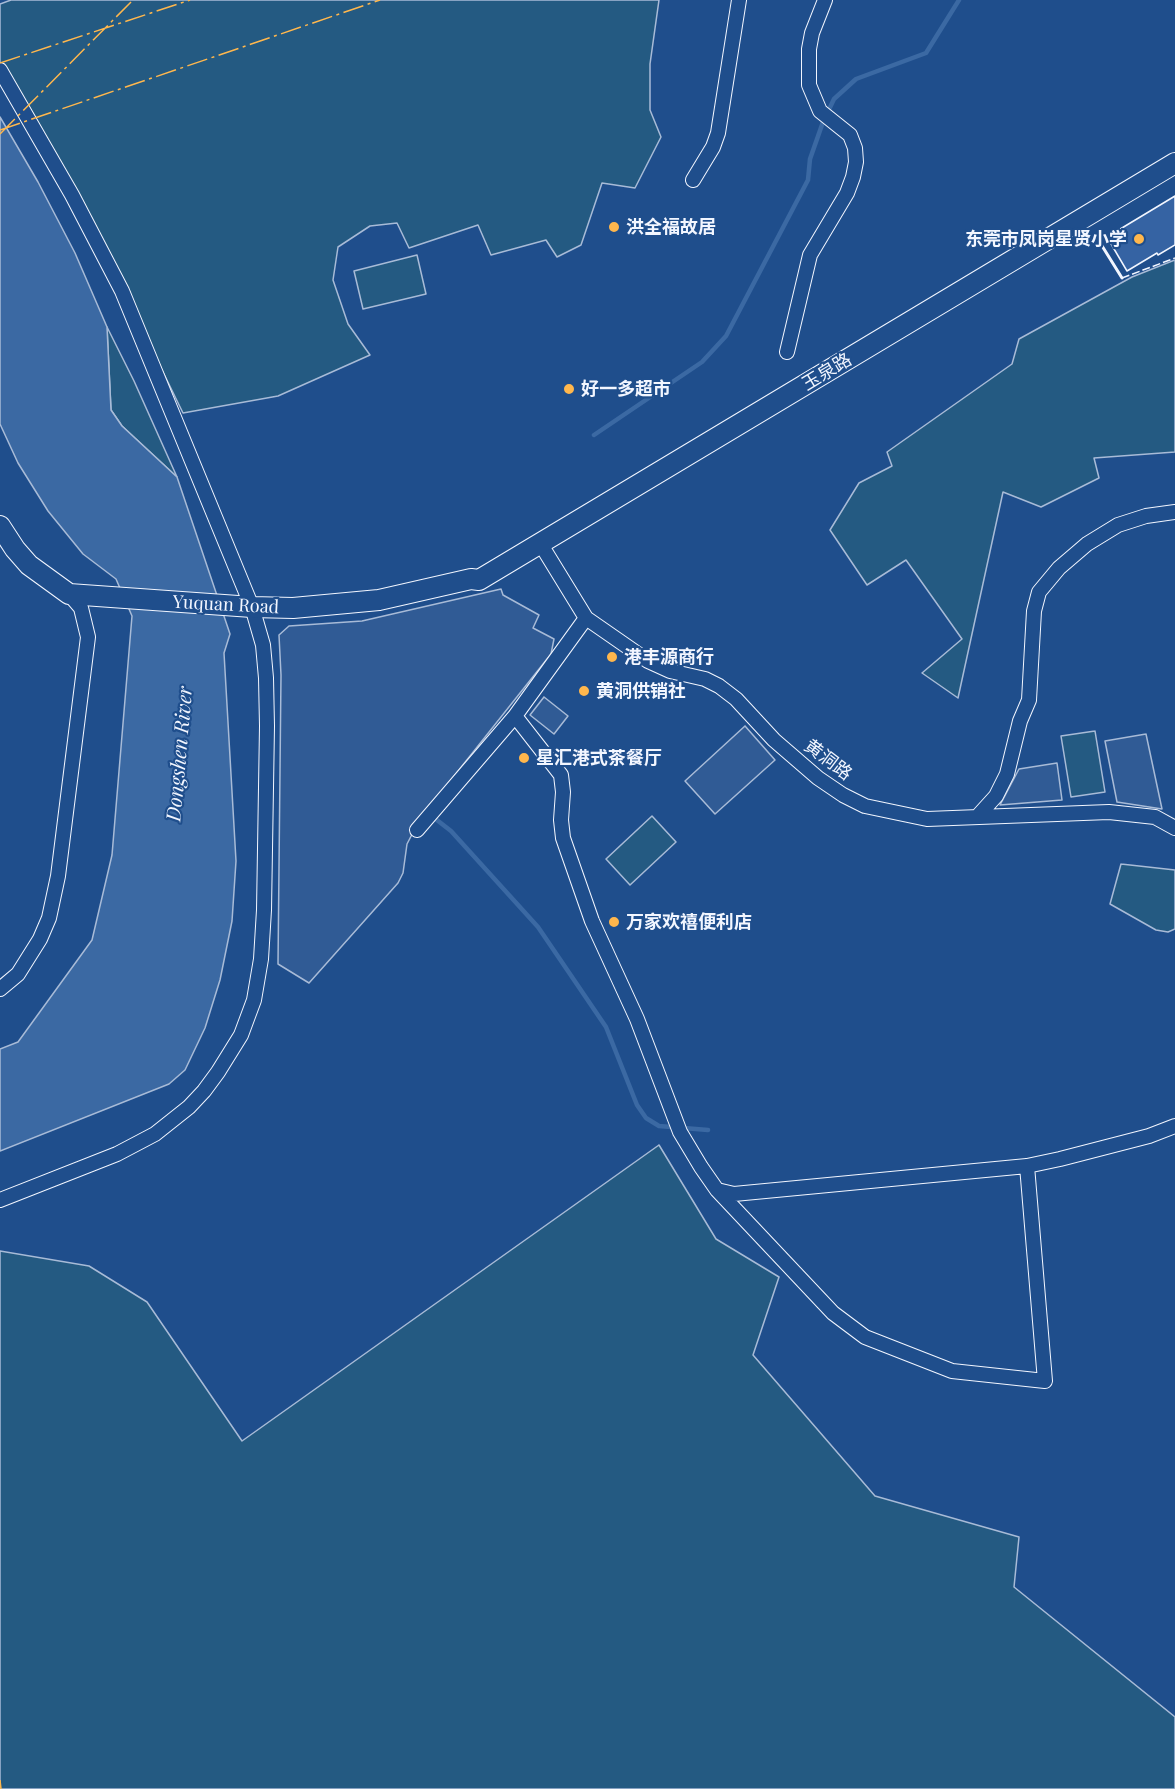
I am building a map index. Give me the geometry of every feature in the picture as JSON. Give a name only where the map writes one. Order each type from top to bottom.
[{"type":"street","points":[[693,180],[713,147],[718,133],[739,0]]},
{"type":"street","points":[[787,352],[810,255],[847,193],[856,162],[855,147],[850,135],[820,111],[809,85],[808,65],[812,33],[825,0]]},
{"type":"street","points":[[0,70],[77,204],[122,291],[252,608],[263,645],[266,678],[264,910],[261,959],[254,1000],[241,1035],[204,1091],[189,1107],[155,1134],[117,1154],[0,1200]]},
{"type":"street","name":"玉泉路","points":[[540,543],[1175,163]]},
{"type":"street","points":[[977,817],[996,796],[1007,774],[1020,721],[1029,700],[1034,612],[1039,592],[1048,579],[1066,562],[1088,544],[1118,525],[1146,516],[1175,512]]},
{"type":"street","points":[[0,526],[15,549],[30,565],[69,594],[81,608],[88,637],[58,876],[49,918],[40,939],[18,974],[0,989]]},
{"type":"street","name":"Yuquan Road","points":[[69,594],[252,608],[293,608],[379,600],[471,579],[479,580],[540,543]]},
{"type":"street","name":"黄洞路","points":[[540,543],[586,618],[648,661],[670,671],[705,679],[720,686],[736,699],[797,761],[843,795],[865,806],[927,819],[1109,812],[1155,817],[1175,828]]},
{"type":"street","points":[[417,830],[515,716],[586,618]]},
{"type":"street","points":[[515,716],[561,775],[563,838],[592,921],[637,1019],[680,1132],[717,1190],[833,1313],[865,1337],[952,1371],[1046,1381],[1027,1166]]},
{"type":"street","points":[[717,1190],[734,1194],[1027,1166],[1060,1160],[1127,1142],[1175,1126]]},
{"type":"shaded area","points":[[11,0],[659,0],[650,64],[650,110],[661,137],[635,188],[602,183],[581,245],[557,257],[546,240],[491,255],[478,225],[409,248],[397,223],[370,226],[338,247],[333,280],[348,324],[370,355],[278,396],[183,413],[79,200],[0,63],[0,4]]},
{"type":"shaded area","points":[[417,255],[426,294],[363,309],[354,271]]},
{"type":"shaded area","points":[[1175,260],[1175,452],[1094,458],[1099,478],[1041,507],[1003,492],[958,698],[922,673],[962,639],[906,560],[867,585],[830,530],[859,483],[892,466],[887,452],[1012,364],[1019,339],[1132,277]]},
{"type":"shaded area","points":[[107,327],[177,477],[122,426],[111,410]]},
{"type":"shaded area","points":[[501,589],[503,595],[539,615],[533,628],[554,639],[551,654],[420,819],[407,844],[403,873],[398,883],[309,983],[278,964],[281,675],[279,635],[289,626],[362,621]]},
{"type":"shaded area","points":[[544,697],[568,716],[554,734],[530,715]]},
{"type":"shaded area","points":[[745,726],[775,760],[715,814],[685,781]]},
{"type":"shaded area","points":[[1095,731],[1105,792],[1071,797],[1061,736]]},
{"type":"shaded area","points":[[1146,734],[1162,809],[1117,802],[1105,741]]},
{"type":"shaded area","points":[[1057,763],[1062,800],[1000,805],[1019,769]]},
{"type":"shaded area","points":[[652,816],[676,842],[630,885],[606,859]]},
{"type":"shaded area","points":[[1121,864],[1175,870],[1175,929],[1168,932],[1156,930],[1110,904]]},
{"type":"shaded area","points":[[659,1145],[716,1239],[779,1277],[753,1355],[875,1496],[1019,1537],[1014,1587],[1175,1717],[1175,1789],[0,1789],[0,1251],[89,1266],[147,1302],[242,1441]]},
{"type":"water","name":"Dongshen River","points":[[0,117],[38,182],[75,253],[107,327],[111,410],[122,426],[177,477],[230,634],[224,653],[236,861],[232,921],[220,980],[205,1028],[185,1070],[169,1084],[0,1151],[0,1049],[18,1042],[92,940],[112,855],[132,616],[116,579],[83,554],[48,511],[18,463],[0,424]]},
{"type":"building","name":"东莞市凤岗星贤小学","points":[[1175,196],[1175,245],[1127,271],[1107,237]]},
{"type":"waterway","points":[[594,435],[702,362],[726,336],[808,180],[810,159],[834,99],[856,79],[926,53],[959,0]]},
{"type":"waterway","points":[[433,817],[451,831],[538,927],[606,1027],[637,1105],[646,1118],[659,1126],[708,1130]]},
{"type":"fence","points":[[1109,235],[1099,241],[1122,278],[1175,258]]},
{"type":"wall","points":[[1111,234],[1099,241],[1122,278]]},
{"type":"power","points":[[0,134],[133,0]]},
{"type":"power","points":[[0,63],[190,0]]},
{"type":"power","points":[[0,130],[380,0]]},
{"type":"power","points":[[0,1780],[1,1789]]},
{"type":"place","name":"洪全福故居","points":[[614,227]]},
{"type":"place","name":"东莞市凤岗星贤小学","points":[[1139,239]]},
{"type":"place","name":"好一多超市","points":[[569,389]]},
{"type":"place","name":"港丰源商行","points":[[612,657]]},
{"type":"place","name":"黄洞供销社","points":[[584,691]]},
{"type":"place","name":"星汇港式茶餐厅","points":[[524,758]]},
{"type":"place","name":"万家欢禧便利店","points":[[614,922]]}]
